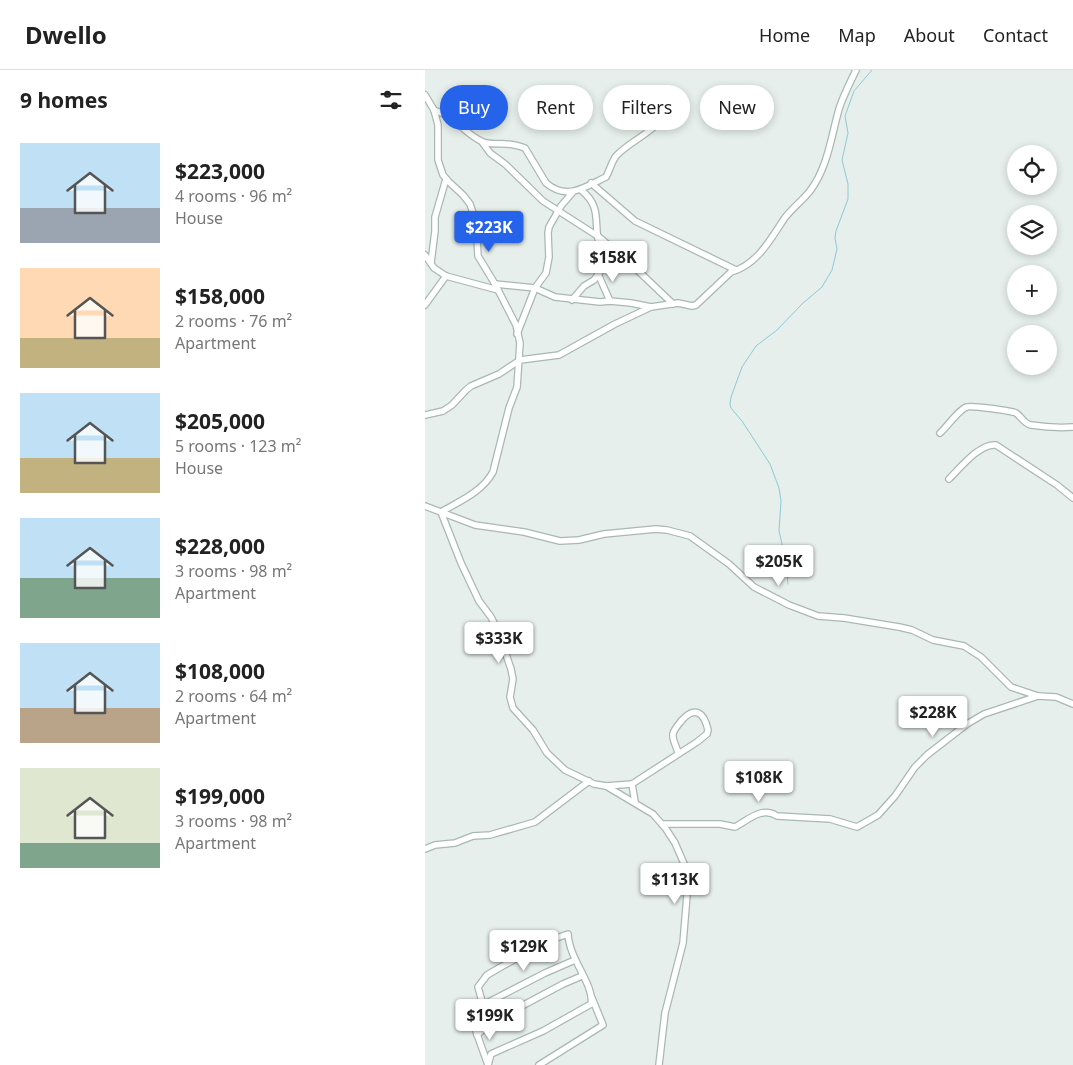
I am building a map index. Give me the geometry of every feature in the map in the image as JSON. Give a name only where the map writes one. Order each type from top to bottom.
[{"type":"street","points":[[425,255],[437,271],[446,276],[497,287],[535,288],[549,295],[572,300],[610,301],[651,307],[673,304],[696,305],[731,272],[757,257],[787,215],[810,191],[829,153],[840,106],[856,70]]},
{"type":"street","points":[[425,95],[434,110],[438,125],[438,160],[446,179],[463,195],[474,214],[479,256],[516,325],[520,343],[517,387],[509,408],[493,472],[481,488],[441,512]]},
{"type":"street","points":[[434,110],[452,118],[480,140],[490,153],[505,164],[543,202],[599,237],[673,304]]},
{"type":"street","points":[[480,140],[490,144],[510,144],[525,148],[545,183],[557,190],[567,192],[581,190],[591,183],[606,177],[611,164],[617,156],[630,143],[651,130]]},
{"type":"street","points":[[431,263],[435,217],[446,179]]},
{"type":"street","points":[[591,183],[635,220],[736,270]]},
{"type":"street","points":[[572,300],[583,286],[592,282],[608,261],[608,257],[601,248],[594,206],[581,190]]},
{"type":"street","points":[[517,334],[535,288],[546,273],[549,257],[548,233],[557,212],[574,191]]},
{"type":"street","points":[[598,274],[610,301]]},
{"type":"street","points":[[425,305],[446,276]]},
{"type":"street","points":[[425,416],[453,405],[471,386],[499,374],[519,360],[559,355],[615,324],[651,307]]},
{"type":"street","points":[[940,433],[967,406],[1010,410],[1031,425],[1073,427]]},
{"type":"street","points":[[949,479],[980,449],[991,444],[996,445],[1057,485],[1073,498]]},
{"type":"street","points":[[425,506],[475,526],[524,532],[560,541],[656,529],[691,536],[729,564],[754,587],[789,605],[817,616],[844,618],[899,627],[913,630],[933,640],[965,646],[981,656],[1011,687],[1038,696],[1055,697],[1073,704]]},
{"type":"street","points":[[441,512],[461,563],[479,600],[498,631],[511,668],[513,679],[510,697],[513,708],[533,730],[547,753],[556,763],[576,776],[594,784],[606,786],[632,784],[678,753],[693,746],[708,731],[706,722],[699,713],[688,714],[674,731],[673,734],[678,753]]},
{"type":"street","points":[[662,824],[720,824],[735,827],[747,819],[765,812],[771,812],[777,816],[830,819],[857,827],[878,816],[895,796],[915,766],[967,724],[984,714],[1038,696]]},
{"type":"street","points":[[425,849],[435,845],[455,842],[535,822],[589,781]]},
{"type":"street","points":[[632,784],[635,802]]},
{"type":"street","points":[[606,786],[653,814],[675,844],[685,866],[687,895],[683,943],[665,1013],[659,1065]]},
{"type":"street","points":[[488,1065],[473,1023],[478,1021],[485,1012],[479,987],[487,975],[539,946],[569,934],[569,945],[590,988],[603,1025],[539,1065]]},
{"type":"street","points":[[483,1006],[537,977],[575,960]]},
{"type":"street","points":[[477,1035],[490,1023],[563,984],[583,976]]},
{"type":"street","points":[[488,1065],[491,1054],[543,1031],[591,1004],[592,998]]},
{"type":"waterway","points":[[788,584],[786,561],[779,531],[781,501],[779,488],[770,464],[742,421],[731,408],[731,397],[742,367],[756,346],[777,330],[802,304],[822,287],[832,270],[837,249],[836,231],[848,199],[848,184],[842,160],[848,133],[845,116],[854,91],[872,70]]}]
